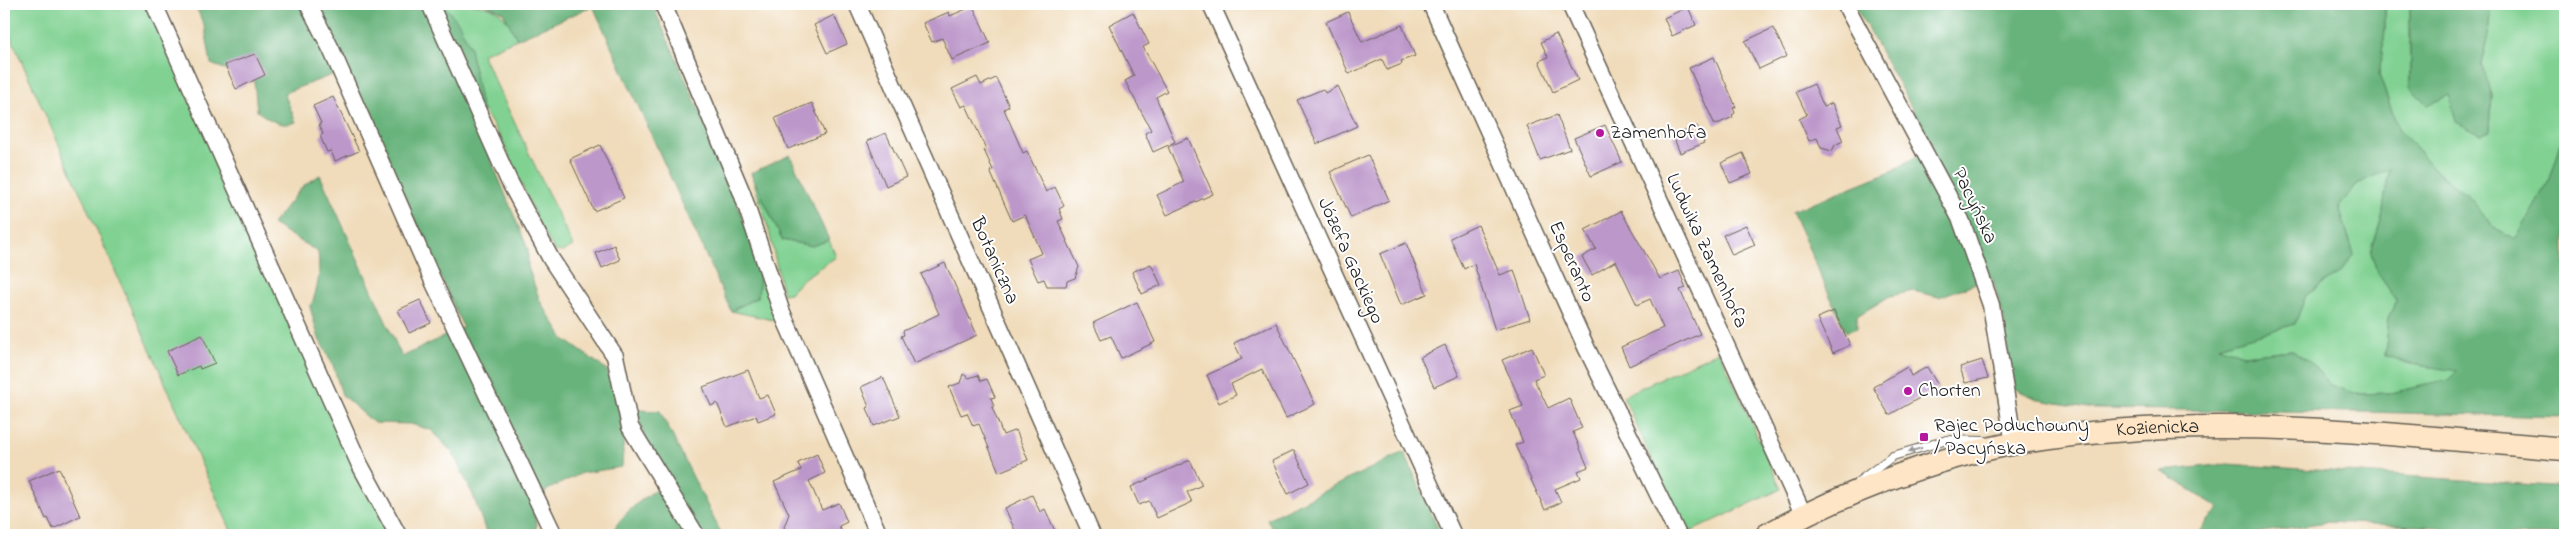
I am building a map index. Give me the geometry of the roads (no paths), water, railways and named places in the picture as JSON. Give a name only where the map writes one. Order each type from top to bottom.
[{"type":"main road","name":"Kozienicka","points":[[1767,535],[1832,503],[1923,469],[2014,444],[2108,430],[2160,427],[2243,427],[2436,438],[2565,449]]},
{"type":"street","points":[[154,4],[359,463],[398,535]]},
{"type":"street","points":[[308,4],[331,49],[433,281],[554,535]]},
{"type":"street","points":[[430,4],[509,181],[551,259],[614,356],[630,427],[696,535]]},
{"type":"street","points":[[663,4],[742,193],[781,310],[878,535]]},
{"type":"street","name":"Botaniczna","points":[[856,4],[1092,535]]},
{"type":"street","name":"Józefa Gackiego","points":[[1211,4],[1453,535]]},
{"type":"street","name":"Esperanto","points":[[1431,4],[1586,347],[1678,535]]},
{"type":"street","name":"Ludwika Zamenhofa","points":[[1570,4],[1804,516]]},
{"type":"street","name":"Pacyńska","points":[[1845,4],[1941,183],[1970,244],[1991,305],[2014,444]]},
{"type":"place","name":"Zamenhofa","points":[[1600,133]]},
{"type":"place","name":"Chorten","points":[[1908,391]]},
{"type":"place","name":"Rajec Poduchowny / Pacyńska","points":[[1924,437]]}]
